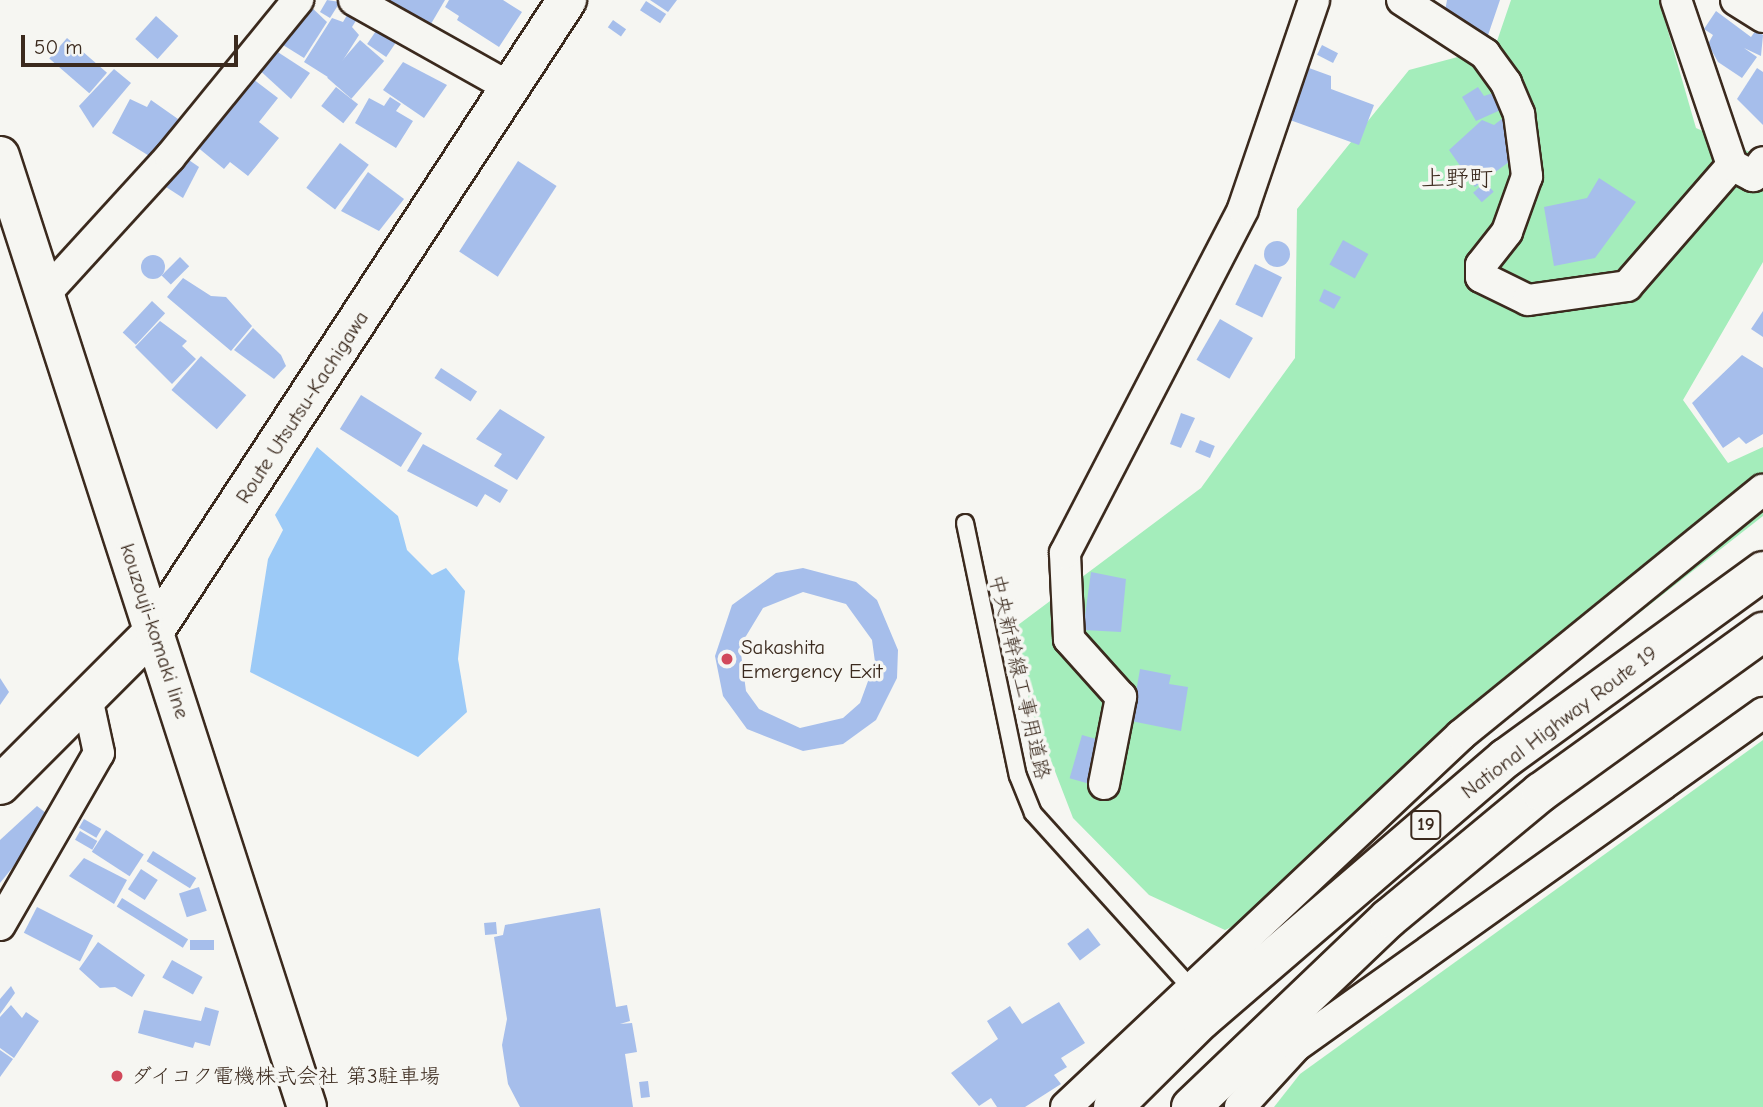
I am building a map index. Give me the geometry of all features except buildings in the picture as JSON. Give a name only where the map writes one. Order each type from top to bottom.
[{"type":"main road","name":"Route Utsutsu-Kachigawa","points":[[0,785],[88,702],[155,630],[567,0]]},
{"type":"main road","name":"kouzouji-komaki line","points":[[0,156],[307,1107]]},
{"type":"main road","name":"National Highway Route 19","points":[[1113,1107],[1201,1020],[1506,758],[1763,571]]},
{"type":"main road","name":"19","points":[[1191,1107],[1399,910],[1541,792],[1763,632]]},
{"type":"street","points":[[44,295],[170,157],[298,0]]},
{"type":"street","points":[[354,0],[511,88]]},
{"type":"street","points":[[1104,784],[1121,697],[1069,639],[1065,553],[1243,209],[1314,0]]},
{"type":"street","points":[[1402,0],[1485,54],[1519,114],[1527,176],[1507,232],[1481,265],[1482,277],[1528,300],[1627,286],[1732,165]]},
{"type":"street","points":[[1676,0],[1732,165],[1753,176],[1763,162]]},
{"type":"street","points":[[1736,0],[1763,17]]},
{"type":"street","points":[[1066,1107],[1461,735],[1763,490]]},
{"type":"street","points":[[0,925],[99,753],[88,702]]},
{"type":"street","points":[[1240,1107],[1296,1046],[1763,713]]},
{"type":"lane","name":"中央新幹線工事用道路","points":[[964,523],[1018,776],[1032,813],[1191,988]]},
{"type":"green space","points":[[1511,0],[1659,0],[1696,128],[1763,158],[1763,262],[1683,400],[1728,463],[1763,447],[1763,516],[1416,788],[1304,893],[1225,930],[1149,895],[1073,818],[1031,709],[1014,628],[1201,488],[1295,358],[1297,209],[1409,70],[1495,47]]},
{"type":"green space","points":[[1763,740],[1763,1107],[1274,1107],[1300,1074]]},
{"type":"water","points":[[317,447],[398,516],[407,550],[432,575],[446,568],[465,591],[458,659],[467,712],[418,757],[250,672],[268,559],[283,530],[275,515]]},
{"type":"place","name":"Sakashita Emergency Exit","points":[[727,659]]},
{"type":"place","name":"ダイコク電機株式会社 第3駐車場","points":[[117,1076]]},
{"type":"district","name":"上野町","points":[[1457,179]]}]
